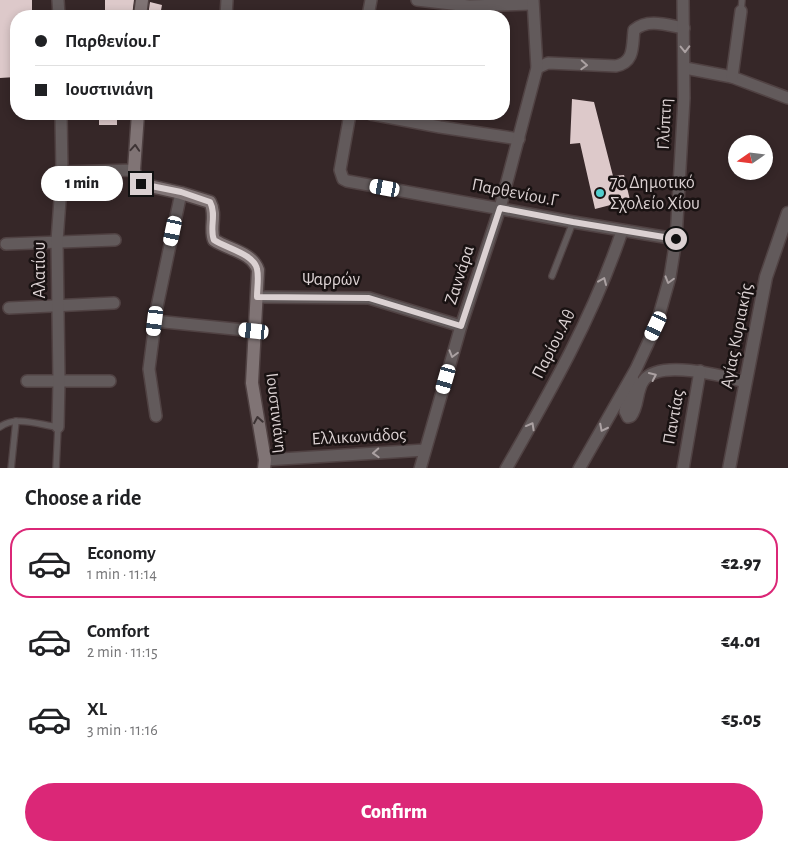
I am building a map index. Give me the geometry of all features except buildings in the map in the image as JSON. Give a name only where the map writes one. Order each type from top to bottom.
[{"type":"main road","points":[[134,170],[138,120]]},
{"type":"main road","name":"Ιουστινιάνη","points":[[134,170],[141,184],[181,192],[210,202],[214,217],[212,235],[214,240],[251,259],[256,264],[258,270],[252,383],[264,464]]},
{"type":"street","points":[[417,0],[470,6],[532,2]]},
{"type":"street","name":"Γλύπτη","points":[[580,468],[636,369],[658,318],[670,277],[676,239],[685,68],[683,0]]},
{"type":"street","name":"Ζαννάρα","points":[[420,468],[461,326],[500,208],[537,68],[532,2]]},
{"type":"street","points":[[732,76],[742,6]]},
{"type":"street","points":[[537,68],[548,63],[616,66],[625,64],[630,58],[634,30],[641,24],[648,22],[684,28]]},
{"type":"street","points":[[685,68],[732,76],[788,98]]},
{"type":"street","name":"Αλατίου","points":[[58,427],[57,241],[62,172],[61,120]]},
{"type":"street","name":"Παρθενίου.Γ","points":[[349,120],[340,170],[346,181],[676,239]]},
{"type":"street","points":[[403,120],[519,139]]},
{"type":"street","points":[[62,172],[134,170]]},
{"type":"street","points":[[156,416],[149,368],[155,321],[181,192]]},
{"type":"street","name":"Αγίας Κυριακής","points":[[729,468],[766,277],[788,213]]},
{"type":"street","name":"Παρίου.Αθ","points":[[506,468],[571,353],[614,254],[622,230]]},
{"type":"street","points":[[6,244],[116,240]]},
{"type":"street","name":"Ψαρρών","points":[[257,297],[369,298],[461,326]]},
{"type":"street","points":[[9,308],[114,303]]},
{"type":"street","points":[[155,321],[254,331]]},
{"type":"street","points":[[636,369],[625,411],[628,416],[631,416],[635,409],[643,381],[652,374],[672,370],[700,371],[745,382]]},
{"type":"street","name":"Παντίας","points":[[683,468],[700,371]]},
{"type":"street","points":[[27,381],[110,381]]},
{"type":"street","name":"Ελλικωνιάδος","points":[[264,464],[425,450]]},
{"type":"lane","points":[[552,276],[573,222]]},
{"type":"lane","points":[[11,468],[16,421]]},
{"type":"lane","points":[[0,427],[8,422],[16,421],[58,427],[56,468]]},
{"type":"place","name":"7ο Δημοτικό Σχολείο Χίου","points":[[600,193]]},
{"type":"route","points":[[141,184],[181,192],[206,199],[210,202],[214,217],[212,235],[214,240],[251,259],[256,264],[258,270],[257,297],[369,298],[461,326],[500,208],[676,239]]}]
